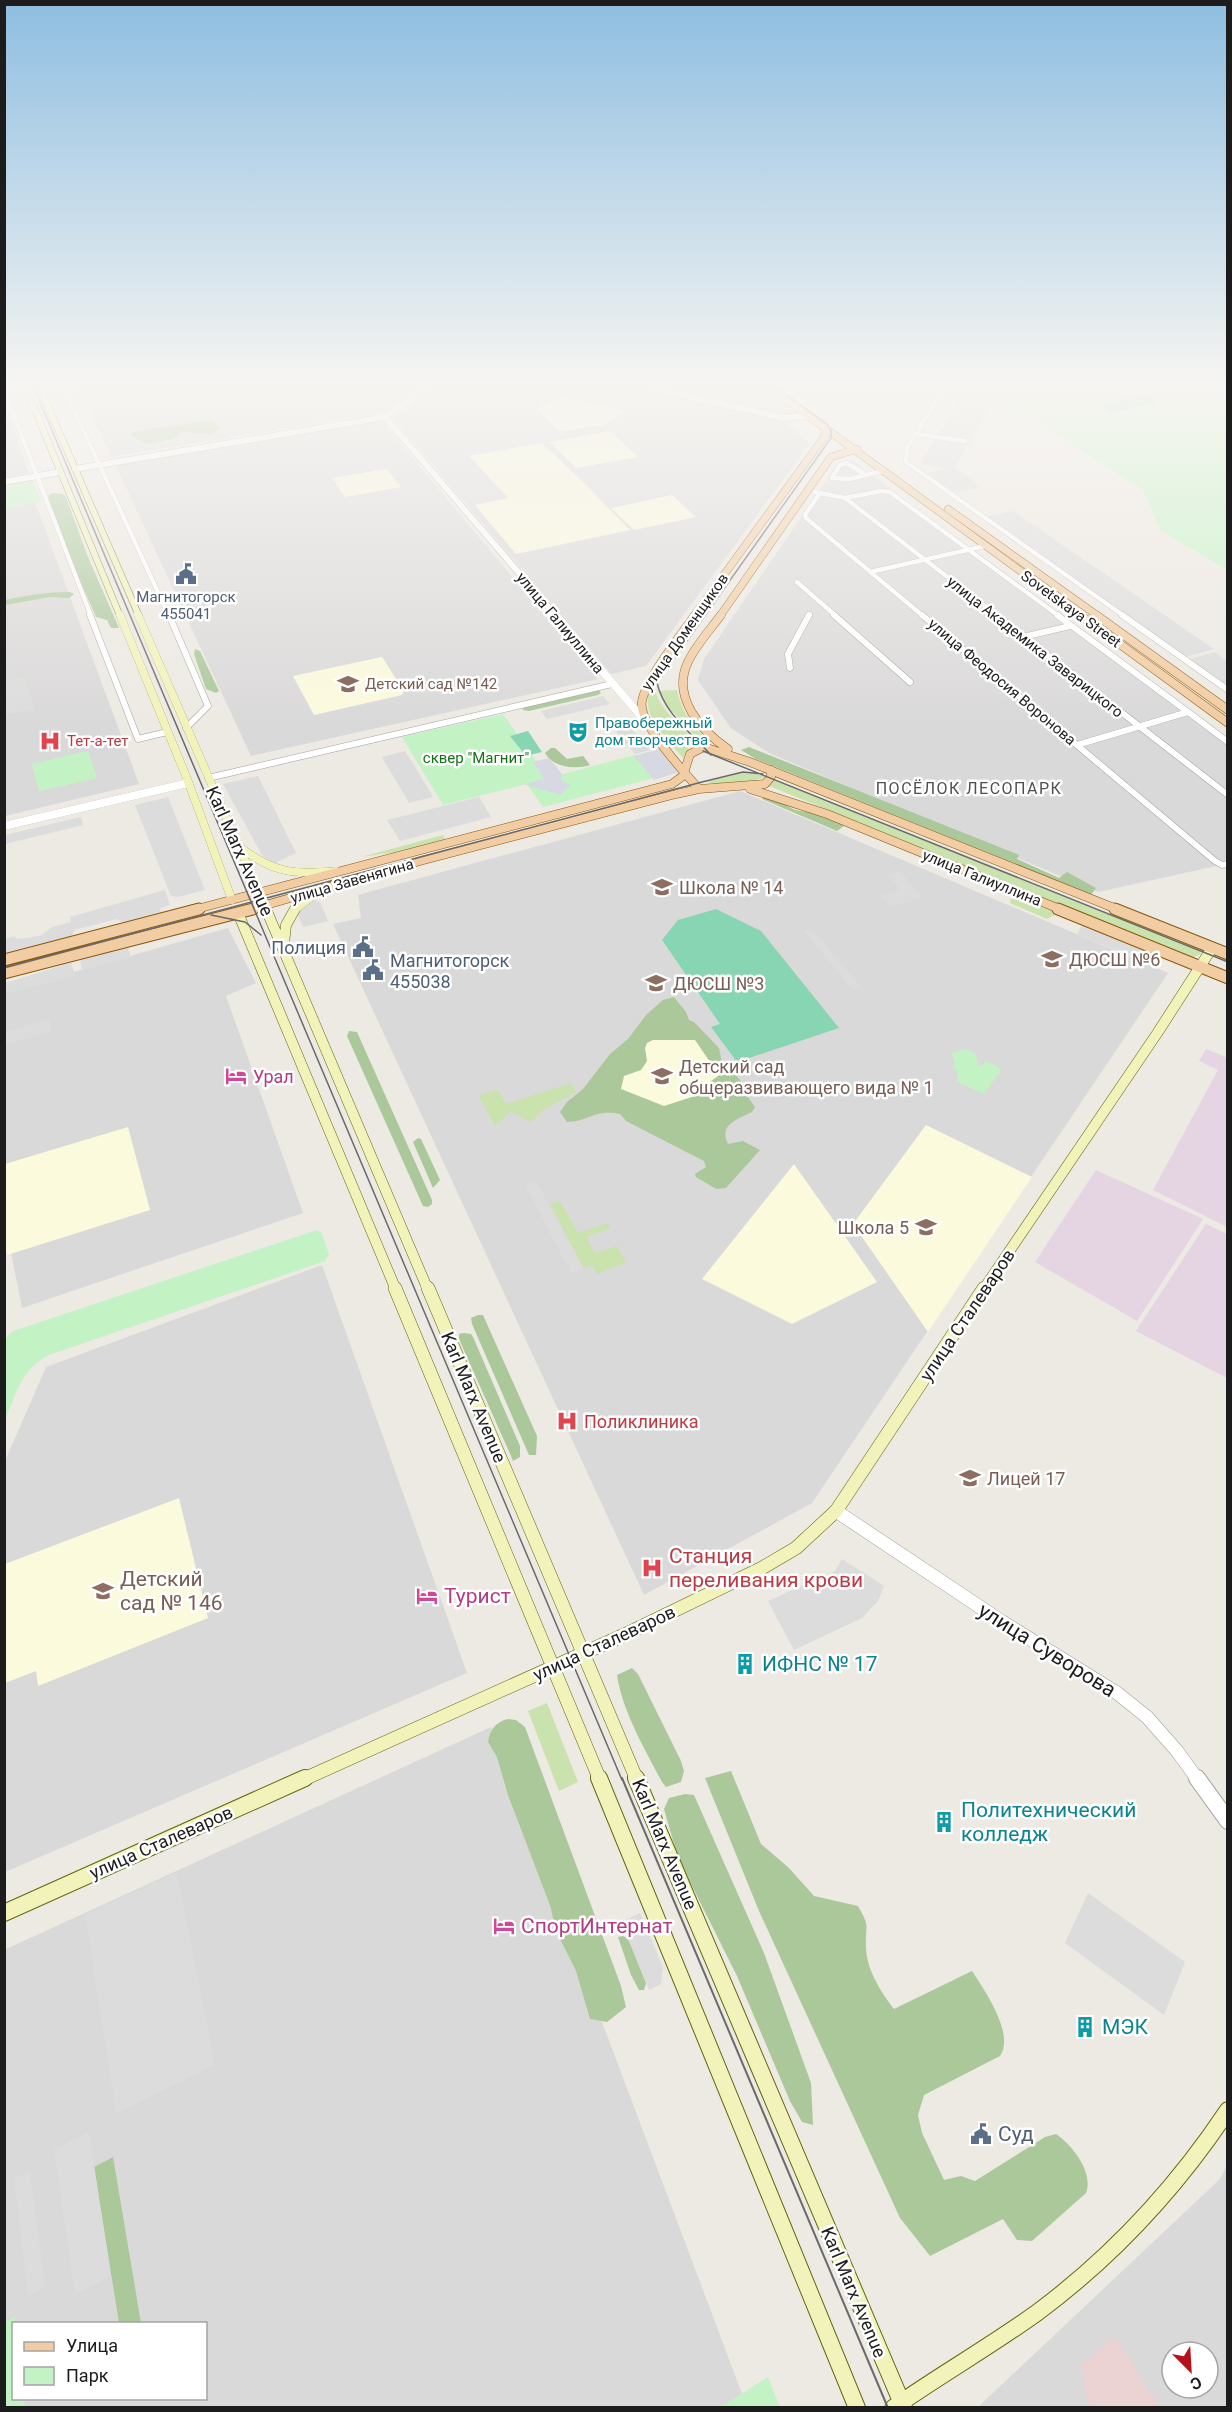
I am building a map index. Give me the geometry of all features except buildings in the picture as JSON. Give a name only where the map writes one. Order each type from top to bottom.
[{"type":"main road","name":"Karl Marx Avenue","points":[[72,501],[188,783],[232,900],[554,1667],[856,2408]]},
{"type":"main road","name":"Karl Marx Avenue","points":[[89,501],[262,899],[582,1654],[648,1803],[899,2406]]},
{"type":"main road","name":"улица Доменщиков","points":[[646,722],[641,698],[668,653],[778,501]]},
{"type":"main road","name":"улица Доменщиков","points":[[750,762],[719,744],[695,720],[685,696],[684,676],[691,658],[801,501]]},
{"type":"main road","name":"Sovetskaya Street","points":[[923,501],[1227,723]]},
{"type":"main road","name":"Sovetskaya Street","points":[[937,501],[1227,710]]},
{"type":"main road","points":[[1126,649],[1139,646]]},
{"type":"main road","name":"улица Галиуллина","points":[[646,722],[699,789],[765,784],[771,777],[771,770]]},
{"type":"main road","name":"улица Галиуллина","points":[[685,771],[690,754],[704,747],[750,762],[1227,954]]},
{"type":"main road","name":"улица Завенягина","points":[[4,973],[238,913],[262,899],[342,870],[664,787],[680,782],[685,771]]},
{"type":"main road","name":"улица Галиуллина","points":[[734,787],[760,790],[827,814],[1227,978]]},
{"type":"main road","name":"улица Завенягина","points":[[4,960],[232,900],[262,899],[325,888],[699,789]]},
{"type":"main road","points":[[239,847],[257,861],[277,871],[308,873],[342,870]]},
{"type":"main road","points":[[284,951],[283,929],[289,915],[305,900],[325,888]]},
{"type":"main road","name":"улица Сталеваров","points":[[4,1913],[554,1667],[762,1568],[796,1548],[836,1511],[1212,948]]},
{"type":"main road","points":[[899,2406],[1038,2311],[1081,2277],[1172,2188],[1209,2139],[1227,2110]]},
{"type":"street","points":[[46,501],[138,739],[167,732]]},
{"type":"street","points":[[116,501],[193,667],[208,706],[186,728]]},
{"type":"street","name":"улица Галиуллина","points":[[456,501],[646,722]]},
{"type":"street","name":"улица Феодосия Воронова","points":[[815,501],[805,517],[1077,745],[1225,864]]},
{"type":"street","name":"улица Академика Заварицкого","points":[[848,501],[1227,795]]},
{"type":"street","points":[[901,501],[1227,742]]},
{"type":"street","points":[[958,501],[1227,690]]},
{"type":"street","points":[[870,572],[985,546]]},
{"type":"street","points":[[797,582],[910,682]]},
{"type":"street","points":[[1068,595],[1086,590]]},
{"type":"street","points":[[790,668],[788,654],[809,615]]},
{"type":"street","points":[[1023,637],[1070,626]]},
{"type":"street","points":[[208,778],[612,684]]},
{"type":"street","points":[[627,701],[641,698]]},
{"type":"street","points":[[1077,745],[1188,712]]},
{"type":"street","points":[[4,826],[188,783]]},
{"type":"street","name":"улица Суворова","points":[[836,1511],[1001,1621],[1117,1693],[1147,1717],[1177,1750],[1227,1821]]},
{"type":"shaded area","points":[[132,501],[448,501],[598,679],[251,756]]},
{"type":"shaded area","points":[[463,501],[768,501],[646,666],[611,674]]},
{"type":"shaded area","points":[[496,501],[601,501],[630,530],[516,554],[475,505]]},
{"type":"shaded area","points":[[646,501],[678,501],[696,517],[634,530],[611,508]]},
{"type":"shaded area","points":[[812,501],[906,501],[1227,742],[1227,870],[1221,865],[1098,892],[769,753],[731,728],[698,680],[704,659]]},
{"type":"shaded area","points":[[35,502],[139,784],[5,816],[5,507]]},
{"type":"shaded area","points":[[1013,511],[1214,649],[1185,657],[985,517]]},
{"type":"shaded area","points":[[1215,652],[1227,661],[1227,686],[1190,659]]},
{"type":"shaded area","name":"Детский сад №142","points":[[382,657],[404,691],[402,695],[314,715],[293,676]]},
{"type":"shaded area","points":[[25,677],[34,709],[5,715],[5,682]]},
{"type":"shaded area","points":[[603,696],[610,704],[547,719],[541,711]]},
{"type":"shaded area","points":[[623,719],[650,750],[635,754],[608,722]]},
{"type":"shaded area","points":[[659,749],[679,772],[654,780],[634,756]]},
{"type":"shaded area","points":[[405,751],[433,797],[409,803],[382,757]]},
{"type":"shaded area","points":[[549,758],[562,774],[561,780],[570,785],[560,795],[524,784],[544,779],[533,762]]},
{"type":"shaded area","points":[[258,776],[296,853],[273,864],[262,855],[223,784]]},
{"type":"shaded area","points":[[740,791],[1168,973],[812,1503],[644,1595],[333,924],[361,918],[358,895]]},
{"type":"shaded area","points":[[168,797],[205,890],[178,897],[171,896],[135,805]]},
{"type":"shaded area","points":[[479,797],[491,817],[400,841],[387,820]]},
{"type":"shaded area","points":[[81,817],[83,825],[5,844],[5,835]]},
{"type":"shaded area","points":[[899,871],[923,897],[891,907],[881,896],[901,890],[887,875]]},
{"type":"shaded area","points":[[165,890],[170,905],[160,908],[161,912],[122,922],[117,919],[74,930],[72,936],[5,953],[5,939],[15,936],[16,939],[42,935],[52,927],[71,922],[70,917]]},
{"type":"shaded area","points":[[313,900],[320,902],[328,921],[303,927],[297,913]]},
{"type":"shaded area","points":[[1082,925],[1163,958],[1156,967],[1077,934]]},
{"type":"shaded area","points":[[228,928],[256,983],[226,996],[303,1213],[22,1308],[5,1222],[4,992]]},
{"type":"shaded area","points":[[812,928],[861,987],[853,990],[804,931]]},
{"type":"shaded area","points":[[128,947],[131,957],[82,970],[80,959]]},
{"type":"shaded area","points":[[71,963],[75,976],[5,994],[5,983]]},
{"type":"shaded area","name":"Детский сад общеразвивающего вида № 1","points":[[663,1017],[692,1031],[745,1105],[666,1134],[587,1088]]},
{"type":"shaded area","points":[[49,1019],[52,1031],[5,1045],[5,1032]]},
{"type":"shaded area","points":[[1206,1049],[1226,1057],[1227,1054],[1227,1227],[1153,1190],[1218,1070],[1199,1061]]},
{"type":"shaded area","name":"Школа 5","points":[[926,1125],[1032,1177],[928,1332],[853,1224]]},
{"type":"shaded area","points":[[128,1127],[150,1210],[7,1255],[4,1238],[5,1164]]},
{"type":"shaded area","points":[[794,1164],[877,1282],[792,1324],[702,1279]]},
{"type":"shaded area","points":[[1096,1170],[1203,1219],[1137,1321],[1035,1262]]},
{"type":"shaded area","points":[[536,1181],[584,1269],[571,1273],[525,1185]]},
{"type":"shaded area","points":[[1206,1224],[1227,1234],[1227,1378],[1136,1331]]},
{"type":"shaded area","points":[[322,1265],[467,1673],[5,1872],[5,1461],[46,1367]]},
{"type":"shaded area","name":"Детский сад № 146","points":[[179,1498],[208,1618],[38,1686],[36,1671],[5,1683],[5,1564]]},
{"type":"shaded area","points":[[842,1559],[884,1586],[878,1601],[862,1618],[794,1650],[768,1601],[835,1571]]},
{"type":"shaded area","points":[[491,1727],[747,2407],[5,2407],[4,1950]]},
{"type":"shaded area","points":[[177,1873],[215,2065],[116,2114],[85,1915]]},
{"type":"shaded area","points":[[1088,1893],[1185,1962],[1164,2015],[1065,1943]]},
{"type":"shaded area","points":[[640,1913],[663,1967],[661,1984],[649,1990],[621,1922]]},
{"type":"shaded area","points":[[89,2132],[111,2276],[75,2295],[54,2149]]},
{"type":"shaded area","points":[[1227,2165],[1227,2407],[977,2408],[1220,2179]]},
{"type":"shaded area","points":[[30,2171],[45,2286],[28,2296],[14,2179]]},
{"type":"shaded area","points":[[1115,2337],[1160,2407],[1091,2407],[1086,2397],[1081,2365]]},
{"type":"green space","points":[[5,501],[41,501],[5,508]]},
{"type":"green space","points":[[48,501],[67,501],[88,557],[119,628],[111,628],[107,620],[96,617]]},
{"type":"green space","points":[[1147,501],[1227,501],[1227,570],[1160,530]]},
{"type":"green space","points":[[70,592],[74,594],[69,598],[50,597],[5,605],[5,600],[13,598]]},
{"type":"green space","points":[[195,649],[200,651],[219,691],[216,693],[206,689],[194,654]]},
{"type":"green space","points":[[654,683],[664,708],[697,743],[689,748],[683,758],[655,724],[650,714],[649,693]]},
{"type":"green space","points":[[598,689],[601,693],[598,695],[529,711],[523,710],[523,707]]},
{"type":"green space","points":[[677,690],[689,719],[711,742],[699,741],[664,702],[658,691]]},
{"type":"green space","name":"сквер \"Магнит\"","points":[[503,714],[548,778],[635,755],[654,778],[543,807],[527,784],[443,805],[402,737]]},
{"type":"green space","points":[[528,731],[542,752],[526,756],[510,736]]},
{"type":"green space","points":[[749,747],[1019,855],[1017,859],[1059,878],[1067,872],[1096,888],[1091,895],[756,759],[741,750]]},
{"type":"green space","points":[[555,748],[567,759],[583,756],[590,765],[571,767],[558,764],[548,758],[545,753]]},
{"type":"green space","points":[[88,751],[97,778],[39,791],[32,764]]},
{"type":"green space","points":[[746,772],[767,776],[737,783],[707,782]]},
{"type":"green space","points":[[776,780],[1200,951],[1201,954],[1191,958],[1183,955],[767,785]]},
{"type":"green space","points":[[766,795],[795,810],[818,814],[845,825],[837,831],[762,799]]},
{"type":"green space","points":[[443,835],[445,838],[442,841],[361,857]]},
{"type":"green space","points":[[1019,896],[1055,911],[1056,914],[1047,919],[1010,903],[1011,899]]},
{"type":"green space","points":[[716,909],[761,931],[839,1028],[737,1062],[711,1027],[720,1024],[662,940],[678,920]]},
{"type":"green space","points":[[674,997],[686,1012],[689,1020],[694,1022],[719,1048],[722,1063],[719,1065],[710,1062],[695,1040],[653,1040],[647,1043],[645,1048],[647,1061],[641,1070],[624,1076],[621,1089],[664,1106],[701,1094],[707,1084],[725,1071],[733,1072],[741,1081],[743,1090],[755,1107],[752,1112],[728,1127],[726,1137],[728,1144],[743,1141],[760,1150],[726,1188],[716,1189],[696,1177],[695,1174],[706,1167],[704,1161],[626,1121],[620,1114],[603,1113],[567,1122],[560,1112],[567,1102],[583,1089],[610,1054],[628,1039],[646,1015],[663,1000]]},
{"type":"green space","points":[[349,1031],[357,1032],[432,1200],[432,1204],[428,1207],[423,1206],[347,1036]]},
{"type":"green space","points":[[966,1049],[976,1055],[978,1065],[983,1065],[985,1061],[1001,1070],[984,1094],[956,1081],[958,1078],[953,1067],[955,1065],[952,1053]]},
{"type":"green space","points":[[571,1083],[576,1092],[542,1111],[530,1123],[511,1111],[495,1126],[478,1095],[498,1089],[506,1104]]},
{"type":"green space","points":[[418,1138],[421,1139],[440,1180],[433,1188],[413,1142]]},
{"type":"green space","points":[[560,1201],[578,1233],[608,1223],[611,1228],[586,1237],[595,1253],[617,1246],[626,1263],[597,1274],[592,1265],[583,1268],[550,1204]]},
{"type":"green space","points":[[317,1230],[321,1232],[329,1254],[325,1261],[40,1360],[26,1374],[5,1420],[5,1339],[13,1331]]},
{"type":"green space","points":[[483,1315],[537,1436],[536,1455],[529,1455],[472,1324],[471,1318]]},
{"type":"green space","points":[[459,1334],[471,1334],[473,1337],[520,1446],[520,1457],[513,1461],[459,1339]]},
{"type":"green space","points":[[632,1668],[638,1674],[681,1761],[684,1771],[681,1782],[666,1787],[662,1782],[629,1716],[617,1675]]},
{"type":"green space","points":[[547,1703],[578,1782],[559,1791],[528,1711]]},
{"type":"green space","points":[[508,1719],[516,1720],[525,1727],[621,1986],[626,2007],[607,2022],[590,2019],[576,1971],[555,1929],[551,1908],[508,1795],[497,1757],[488,1742],[494,1727]]},
{"type":"green space","points":[[731,1771],[761,1844],[789,1868],[814,1896],[858,1906],[866,1923],[866,1946],[871,1972],[894,2009],[972,1971],[978,1979],[1001,2025],[1004,2047],[1000,2056],[924,2095],[918,2115],[922,2133],[944,2180],[961,2176],[975,2181],[1045,2137],[1056,2134],[1069,2145],[1080,2160],[1087,2176],[1086,2193],[1032,2241],[1017,2240],[1003,2219],[930,2256],[900,2218],[759,1911],[705,1778]]},
{"type":"green space","points":[[685,1794],[694,1795],[764,1953],[811,2083],[813,2125],[802,2122],[790,2101],[737,1976],[678,1858],[664,1809],[669,1798]]},
{"type":"green space","points":[[623,1936],[629,1939],[646,1983],[644,1990],[639,1990],[631,1975],[618,1937]]},
{"type":"green space","points":[[113,2157],[141,2322],[119,2322],[94,2167]]},
{"type":"green space","points":[[15,2317],[15,2322],[12,2322],[12,2400],[24,2400],[25,2407],[5,2408],[5,2322]]},
{"type":"green space","points":[[768,2377],[780,2407],[721,2407]]},
{"type":"tram line","points":[[82,501],[251,902]]},
{"type":"tram line","points":[[710,754],[672,713],[657,683],[787,501]]},
{"type":"tram line","points":[[703,751],[710,754]]},
{"type":"tram line","points":[[710,754],[759,774]]},
{"type":"tram line","points":[[251,902],[702,782],[743,772],[759,774]]},
{"type":"tram line","points":[[759,774],[1228,962]]},
{"type":"tram line","points":[[4,968],[251,902]]},
{"type":"tram line","points":[[251,902],[622,1780]]},
{"type":"tram line","points":[[211,915],[245,922],[261,935]]},
{"type":"tram line","points":[[622,1778],[888,2408]]},
{"type":"place","name":"Магнитогорск 455041","points":[[186,574]]},
{"type":"place","name":"Детский сад №142","points":[[348,684]]},
{"type":"place","name":"Правобережный дом творчества","points":[[578,732]]},
{"type":"place","name":"Тет-а-тет","points":[[50,741]]},
{"type":"place","name":"Школа № 14","points":[[662,887]]},
{"type":"place","name":"Полиция","points":[[363,947]]},
{"type":"place","name":"ДЮСШ №6","points":[[1052,959]]},
{"type":"place","name":"Магнитогорск 455038","points":[[373,970]]},
{"type":"place","name":"ДЮСШ №3","points":[[656,983]]},
{"type":"place","name":"Урал","points":[[236,1076]]},
{"type":"place","name":"Детский сад общеразвивающего вида № 1","points":[[662,1076]]},
{"type":"place","name":"Школа 5","points":[[926,1227]]},
{"type":"place","name":"Поликлиника","points":[[567,1421]]},
{"type":"place","name":"Лицей 17","points":[[970,1478]]},
{"type":"place","name":"Станция переливания крови","points":[[652,1568]]},
{"type":"place","name":"Детский сад № 146","points":[[103,1591]]},
{"type":"place","name":"Турист","points":[[427,1596]]},
{"type":"place","name":"ИФНС № 17","points":[[745,1664]]},
{"type":"place","name":"Политехнический колледж","points":[[944,1822]]},
{"type":"place","name":"СпортИнтернат","points":[[504,1926]]},
{"type":"place","name":"МЭК","points":[[1085,2027]]},
{"type":"place","name":"Суд","points":[[981,2134]]},
{"type":"district","name":"ПОСЁЛОК ЛЕСОПАРК","points":[[969,788]]}]
